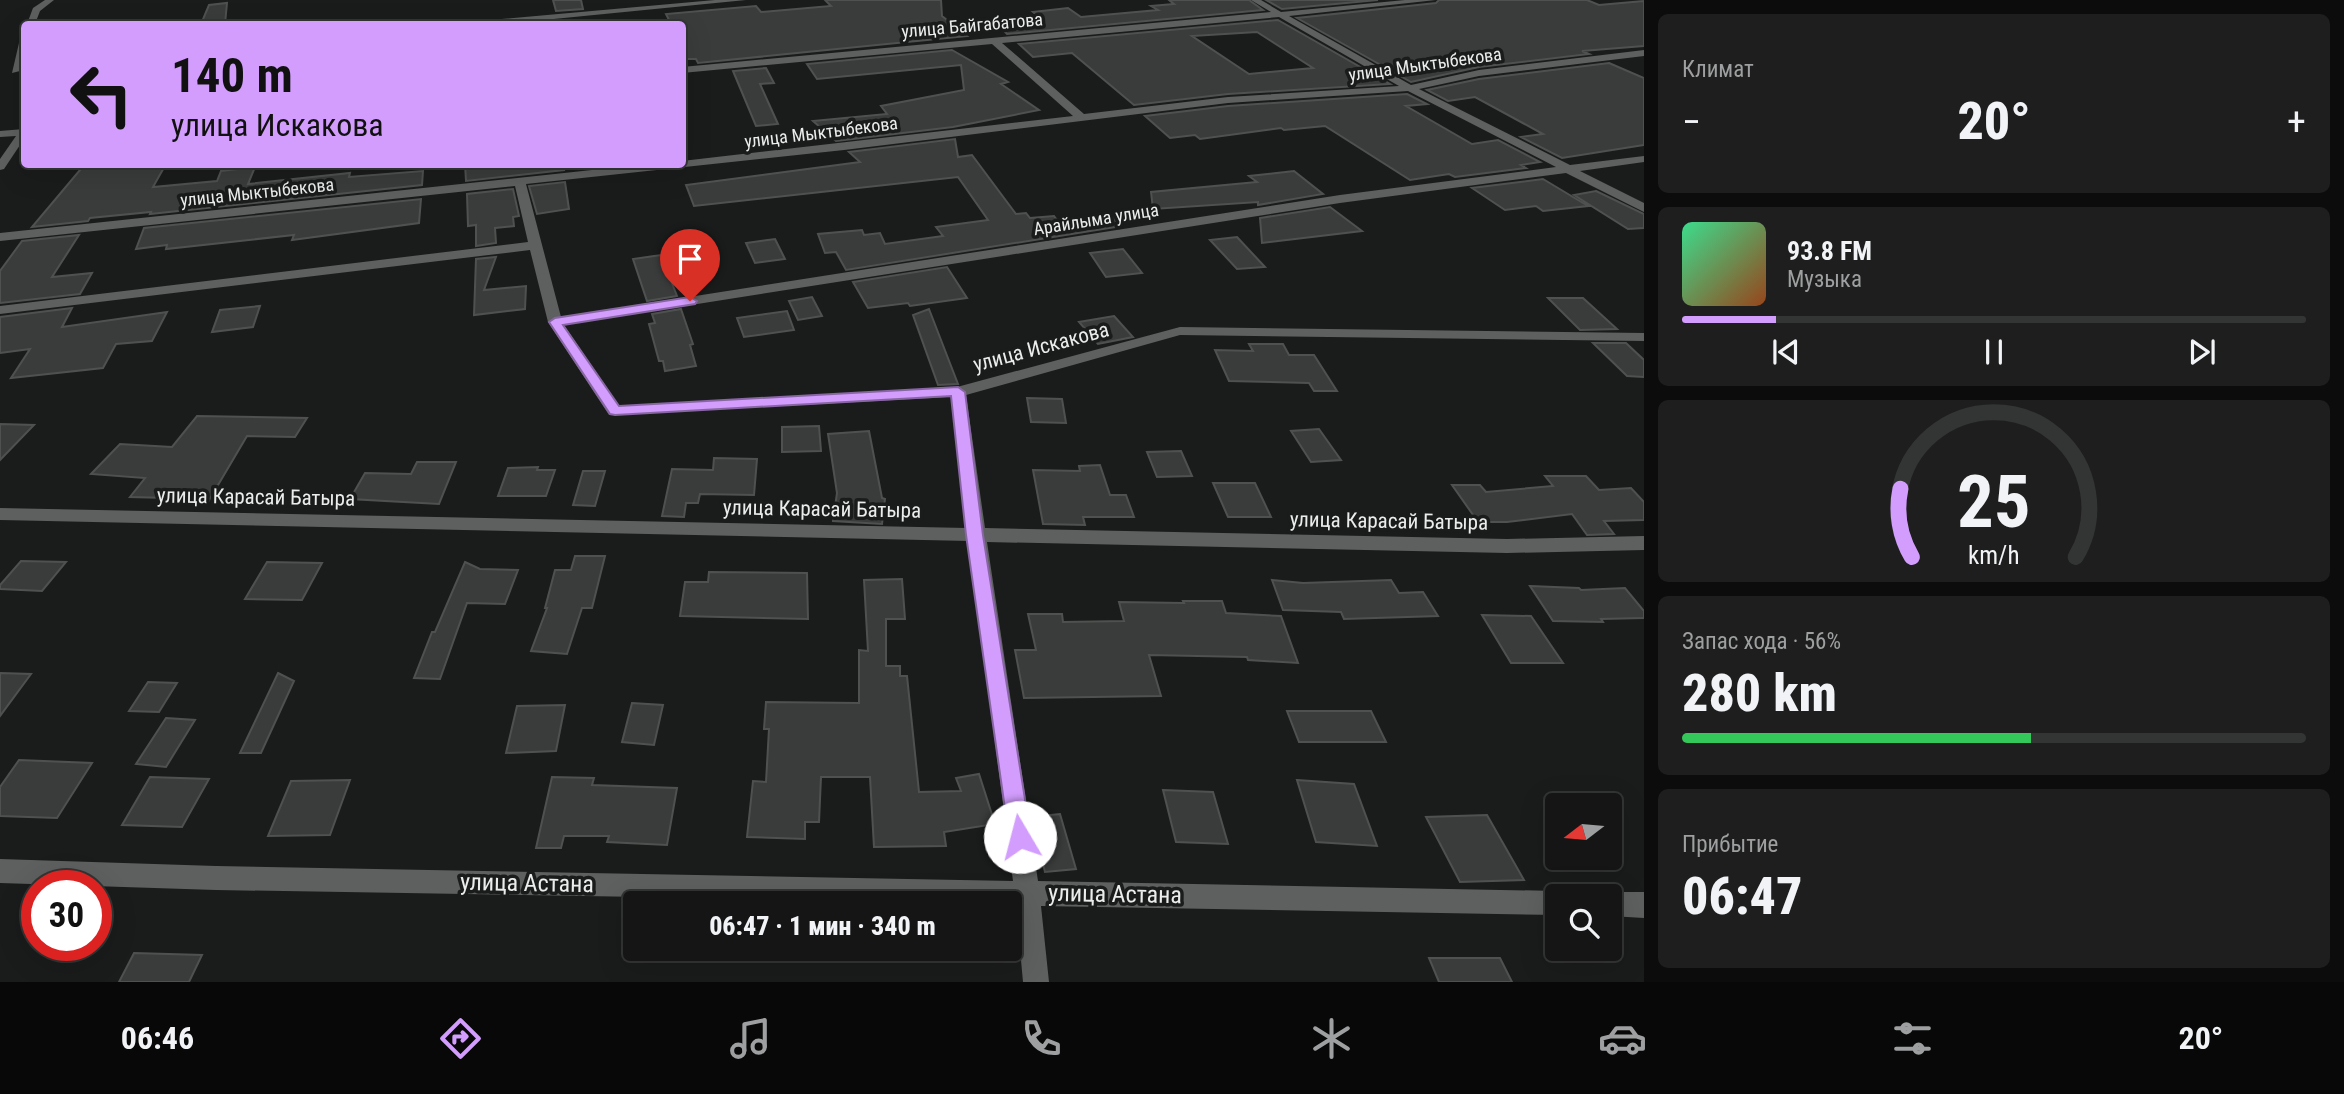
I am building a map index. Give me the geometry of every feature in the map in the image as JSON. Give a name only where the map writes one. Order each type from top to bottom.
[{"type":"street","points":[[32,21],[36,10],[50,0]]},
{"type":"street","points":[[512,21],[743,0]]},
{"type":"street","points":[[1255,0],[1410,88],[1644,208]]},
{"type":"street","name":"улица Байгабатова","points":[[686,70],[1432,0]]},
{"type":"street","points":[[994,41],[1082,118]]},
{"type":"street","name":"улица Мыктыбекова","points":[[686,164],[1228,100],[1410,88],[1479,73],[1644,53]]},
{"type":"street","points":[[0,72],[20,70]]},
{"type":"street","points":[[0,134],[21,132]]},
{"type":"street","points":[[0,167],[21,136]]},
{"type":"street","name":"Арайлыма улица","points":[[555,322],[1340,199],[1644,159]]},
{"type":"street","name":"улица Мыктыбекова","points":[[0,236],[650,168]]},
{"type":"street","name":"улица Искакова","points":[[520,183],[555,322],[615,411],[958,392],[1180,331],[1644,337]]},
{"type":"street","points":[[0,310],[536,245]]},
{"type":"street","points":[[958,392],[975,535],[1029,892],[1036,982]]},
{"type":"street","name":"улица Карасай Батыра","points":[[0,514],[1493,546],[1644,543]]},
{"type":"street","name":"улица Астана","points":[[0,871],[216,878],[1545,902]]},
{"type":"street","points":[[1622,904],[1644,905]]},
{"type":"building","points":[[553,0],[581,0],[583,9],[556,11]]},
{"type":"building","points":[[825,0],[941,0],[942,16],[967,36],[698,63],[696,59],[686,57],[686,21],[670,21],[666,14],[756,6],[761,12],[831,6]]},
{"type":"building","points":[[1169,0],[1249,0],[1263,10],[1007,34],[997,24],[1042,19],[1033,12],[1068,8],[1081,17],[1158,10],[1151,6],[1174,4]]},
{"type":"building","points":[[1266,0],[1378,0],[1282,9]]},
{"type":"building","points":[[1439,0],[1587,0],[1599,5],[1644,1],[1644,46],[1582,51],[1589,54],[1479,67],[1411,82],[1297,18],[1436,3]]},
{"type":"building","points":[[227,3],[225,21],[202,21],[209,5]]},
{"type":"building","points":[[1278,20],[1390,84],[1228,94],[1134,105],[1072,53],[1033,57],[1019,44]],"holes":[[[1257,32],[1313,68],[1249,74],[1192,36]]]},
{"type":"building","points":[[952,50],[1008,82],[1001,84],[1039,110],[953,127],[836,141],[813,121],[887,114],[881,106],[964,90],[961,65],[817,79],[807,64]]},
{"type":"building","points":[[1609,63],[1644,78],[1644,145],[1562,158],[1521,137],[1543,134],[1475,97],[1448,101],[1427,90],[1479,79]]},
{"type":"building","points":[[766,68],[774,83],[760,84],[778,124],[756,126],[733,71]]},
{"type":"building","points":[[1407,94],[1427,104],[1406,106],[1472,144],[1498,140],[1540,162],[1521,165],[1526,168],[1410,180],[1325,126],[1284,130],[1281,128],[1200,139],[1195,135],[1170,138],[1145,116],[1228,106]]},
{"type":"building","points":[[955,139],[958,157],[972,155],[1016,214],[1026,213],[1030,218],[1054,216],[1057,220],[1115,214],[1116,227],[846,270],[836,252],[825,253],[818,234],[862,230],[864,235],[880,233],[885,244],[943,236],[936,227],[988,220],[958,177],[694,206],[686,185],[860,162],[849,152]]},
{"type":"building","points":[[82,168],[164,168],[153,187],[217,181],[221,171],[246,168],[255,168],[248,184],[350,173],[349,177],[423,171],[422,185],[90,218],[88,221],[32,227]]},
{"type":"building","points":[[465,168],[564,170],[466,181]]},
{"type":"building","points":[[1294,171],[1323,194],[1258,205],[1258,202],[1153,209],[1151,192],[1257,182],[1249,176]]},
{"type":"building","points":[[1543,179],[1588,206],[1543,211],[1536,206],[1505,210],[1472,188]]},
{"type":"building","points":[[565,182],[569,209],[537,214],[529,186]]},
{"type":"building","points":[[513,189],[519,216],[513,217],[514,226],[495,228],[496,243],[476,246],[476,225],[468,226],[467,194]]},
{"type":"building","points":[[1596,191],[1644,214],[1644,228],[1628,229],[1574,195]]},
{"type":"building","points":[[421,199],[419,223],[292,240],[294,235],[166,249],[167,245],[136,249],[144,228]]},
{"type":"building","points":[[1330,207],[1362,231],[1262,243],[1260,218]]},
{"type":"building","points":[[79,235],[52,277],[92,273],[80,294],[0,303],[0,271],[22,241]]},
{"type":"building","points":[[1237,237],[1265,267],[1237,269],[1210,240]]},
{"type":"building","points":[[775,239],[785,259],[755,263],[746,243]]},
{"type":"building","points":[[1123,249],[1142,273],[1106,277],[1090,253]]},
{"type":"building","points":[[661,255],[677,296],[647,301],[633,259]]},
{"type":"building","points":[[496,257],[484,290],[526,286],[525,309],[474,315],[476,259]]},
{"type":"building","points":[[947,267],[967,298],[910,306],[908,303],[868,308],[853,282]]},
{"type":"building","points":[[812,297],[822,316],[798,320],[789,301]]},
{"type":"building","points":[[1548,298],[1583,298],[1617,329],[1580,330]]},
{"type":"building","points":[[260,306],[253,327],[212,332],[220,310]]},
{"type":"building","points":[[72,308],[62,327],[167,312],[152,341],[116,344],[103,368],[11,378],[30,349],[0,353],[0,317]]},
{"type":"building","points":[[681,309],[693,344],[690,345],[696,366],[665,371],[663,361],[659,361],[649,324],[655,323],[652,314]]},
{"type":"building","points":[[929,309],[958,384],[938,385],[913,315]]},
{"type":"building","points":[[787,311],[794,330],[744,337],[737,318]]},
{"type":"building","points":[[1114,316],[1133,337],[1098,344],[1079,322]]},
{"type":"building","points":[[1593,343],[1626,343],[1644,360],[1644,377],[1627,376]]},
{"type":"building","points":[[1249,344],[1283,344],[1289,355],[1314,355],[1337,391],[1314,391],[1309,383],[1229,381],[1215,350],[1253,351]]},
{"type":"building","points":[[1027,398],[1062,399],[1066,423],[1031,422]]},
{"type":"building","points":[[197,416],[307,418],[295,437],[247,436],[208,502],[165,503],[169,498],[130,497],[145,478],[91,474],[120,444],[172,447]]},
{"type":"building","points":[[0,424],[34,425],[0,460]]},
{"type":"building","points":[[819,426],[821,451],[782,452],[782,427]]},
{"type":"building","points":[[1319,429],[1341,460],[1311,462],[1291,431]]},
{"type":"building","points":[[869,431],[882,498],[885,499],[882,524],[833,521],[837,493],[828,434]]},
{"type":"building","points":[[1181,451],[1192,476],[1157,477],[1147,452]]},
{"type":"building","points":[[714,458],[757,459],[754,495],[700,494],[698,503],[686,503],[684,517],[662,516],[672,469],[713,470]]},
{"type":"building","points":[[417,462],[456,462],[439,504],[350,499],[365,473],[411,474]]},
{"type":"building","points":[[1100,465],[1110,495],[1126,495],[1134,517],[1083,517],[1085,525],[1043,524],[1033,470],[1080,471],[1079,466]]},
{"type":"building","points":[[538,467],[537,470],[555,470],[546,496],[498,496],[508,468]]},
{"type":"building","points":[[583,471],[605,471],[595,506],[573,505]]},
{"type":"building","points":[[1545,476],[1586,476],[1599,490],[1631,488],[1644,502],[1644,520],[1604,521],[1614,534],[1587,535],[1572,514],[1507,522],[1478,522],[1452,485],[1480,485],[1486,492],[1553,486]]},
{"type":"building","points":[[1213,483],[1255,483],[1271,517],[1228,517]]},
{"type":"building","points":[[575,556],[605,556],[592,608],[582,608],[567,654],[531,651],[547,608],[555,570],[571,570]]},
{"type":"building","points":[[21,561],[66,562],[42,591],[0,589],[0,585]]},
{"type":"building","points":[[267,562],[322,563],[302,600],[245,599]]},
{"type":"building","points":[[465,562],[480,569],[518,570],[505,604],[467,603],[440,679],[414,678],[432,632],[435,632]]},
{"type":"building","points":[[709,572],[807,573],[808,619],[680,616],[685,582],[708,582]]},
{"type":"building","points":[[902,579],[905,619],[886,619],[886,666],[900,666],[900,676],[907,676],[919,792],[961,791],[956,778],[979,774],[995,824],[944,832],[946,846],[874,847],[870,777],[821,777],[819,822],[805,822],[805,839],[747,837],[753,781],[766,782],[769,729],[764,729],[766,702],[859,703],[859,650],[868,651],[864,580]]},
{"type":"building","points":[[1272,580],[1303,583],[1391,580],[1399,593],[1423,592],[1438,616],[1344,619],[1341,612],[1283,610]]},
{"type":"building","points":[[1530,586],[1581,590],[1625,588],[1644,611],[1644,618],[1601,619],[1603,622],[1553,621]]},
{"type":"building","points":[[1183,601],[1222,601],[1226,613],[1281,616],[1298,663],[1248,660],[1247,657],[1149,655],[1161,696],[1024,698],[1015,650],[1036,650],[1028,614],[1062,614],[1063,622],[1124,621],[1119,602],[1184,603]]},
{"type":"building","points":[[1482,615],[1531,616],[1563,663],[1511,663]]},
{"type":"building","points":[[0,673],[31,674],[0,716]]},
{"type":"building","points":[[278,673],[294,681],[261,753],[240,753]]},
{"type":"building","points":[[148,682],[177,683],[159,712],[129,711]]},
{"type":"building","points":[[632,703],[663,705],[654,745],[622,742]]},
{"type":"building","points":[[565,705],[556,751],[506,753],[517,706]]},
{"type":"building","points":[[1287,711],[1371,711],[1386,742],[1299,742]]},
{"type":"building","points":[[166,718],[195,720],[166,767],[136,764]]},
{"type":"building","points":[[19,760],[92,763],[57,818],[0,816],[0,787]]},
{"type":"building","points":[[150,777],[209,779],[182,827],[122,825]]},
{"type":"building","points":[[552,777],[594,778],[592,785],[677,788],[667,845],[607,842],[609,836],[564,836],[561,848],[536,848]]},
{"type":"building","points":[[350,780],[330,835],[268,836],[291,781]]},
{"type":"building","points":[[1297,780],[1354,784],[1377,846],[1316,842]]},
{"type":"building","points":[[1163,790],[1213,792],[1228,844],[1176,842]]},
{"type":"building","points":[[1060,814],[1076,869],[1045,872],[1031,817]]},
{"type":"building","points":[[1487,815],[1524,880],[1460,882],[1426,817]]},
{"type":"building","points":[[134,953],[202,955],[189,982],[119,982]]},
{"type":"building","points":[[1429,958],[1500,958],[1512,982],[1439,982]]},
{"type":"route","points":[[690,301],[555,322],[615,411],[958,392],[975,535],[1020,837]]}]
